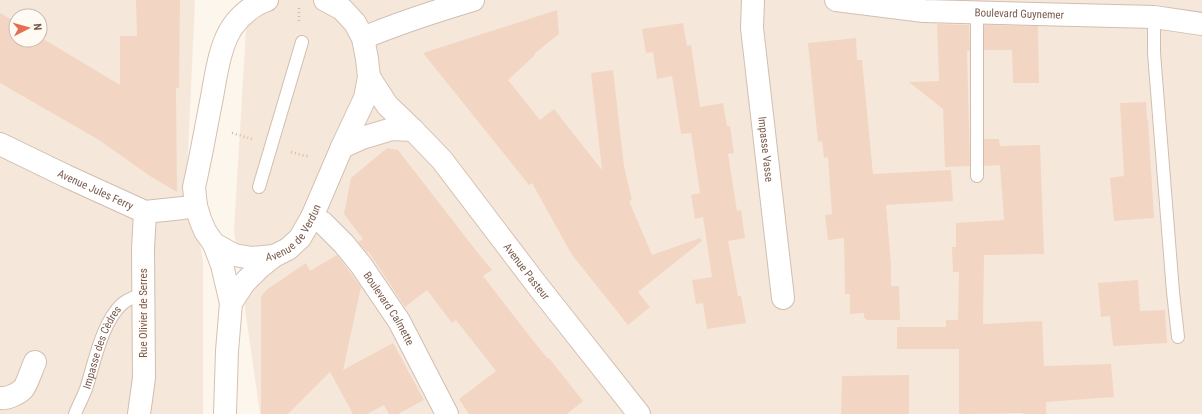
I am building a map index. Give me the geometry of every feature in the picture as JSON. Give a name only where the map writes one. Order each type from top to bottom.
[{"type":"street","name":"Avenue de Verdun","points":[[233,26],[236,0]]},
{"type":"street","name":"Avenue de Verdun","points":[[267,0],[245,13],[228,34],[220,58],[194,187],[196,206],[200,219],[205,231],[214,244],[234,255],[252,258],[274,256],[288,249],[300,238],[312,217],[365,98],[369,77],[368,59],[362,38],[355,23],[342,9],[325,0]]},
{"type":"street","points":[[362,38],[431,12],[473,0]]},
{"type":"street","name":"Impasse Vasse","points":[[753,0],[752,28],[783,298]]},
{"type":"street","name":"Boulevard Guynemer","points":[[836,0],[924,11],[1154,17],[1202,24]]},
{"type":"street","name":"Avenue Pasteur","points":[[369,77],[387,105],[442,160],[537,286],[639,414]]},
{"type":"street","points":[[342,147],[362,138],[392,128],[413,130]]},
{"type":"street","name":"Avenue Jules Ferry","points":[[0,144],[145,212],[196,206]]},
{"type":"street","name":"Rue Olivier de Serres","points":[[139,414],[144,378],[143,249],[145,212]]},
{"type":"street","name":"Boulevard Calmette","points":[[312,217],[323,224],[344,244],[361,265],[399,321],[448,414]]},
{"type":"street","points":[[214,244],[222,265],[232,303],[225,414]]},
{"type":"street","points":[[232,303],[244,284],[259,268],[274,256]]},
{"type":"street","points":[[0,398],[2,399],[14,395],[24,388],[35,362]]},
{"type":"lane","points":[[976,12],[977,176]]},
{"type":"lane","points":[[1154,17],[1154,61],[1178,337]]},
{"type":"lane","points":[[259,187],[302,42]]},
{"type":"lane","name":"Impasse des Cèdres","points":[[75,414],[86,389],[99,345],[110,320],[122,304],[134,297],[144,294]]},
{"type":"shaded area","points":[[0,0],[195,0],[187,174],[203,261],[203,414],[0,414]]},
{"type":"shaded area","points":[[250,0],[1202,0],[1202,414],[260,414],[234,231],[246,29]]},
{"type":"building","points":[[136,0],[180,0],[179,88],[176,88],[177,192],[150,176],[99,140],[0,83],[0,13],[8,18],[8,48],[48,48],[48,42],[120,85],[120,36],[137,36]]},
{"type":"building","points":[[557,10],[559,34],[534,54],[535,55],[508,80],[540,120],[554,109],[602,170],[591,73],[613,70],[624,166],[632,200],[629,201],[652,255],[700,238],[702,241],[638,292],[650,307],[628,325],[572,255],[532,183],[529,185],[423,53]]},
{"type":"building","points":[[683,23],[687,46],[691,45],[700,107],[723,103],[727,126],[730,126],[734,153],[728,154],[737,211],[741,210],[745,238],[728,241],[738,296],[741,296],[746,323],[707,329],[703,303],[696,304],[692,280],[712,277],[703,217],[695,219],[691,195],[700,193],[691,133],[681,134],[672,76],[657,79],[653,52],[646,53],[642,29]]},
{"type":"building","points":[[937,24],[969,25],[970,51],[967,51],[970,166],[945,167],[943,109],[909,82],[939,81]]},
{"type":"building","points":[[984,25],[1038,26],[1039,83],[1013,83],[1012,50],[984,50]]},
{"type":"building","points":[[856,38],[857,60],[862,60],[873,174],[951,170],[953,201],[886,205],[891,265],[891,286],[899,286],[900,320],[866,320],[866,318],[864,318],[864,313],[850,314],[850,294],[845,294],[844,238],[828,240],[825,215],[832,214],[828,157],[824,158],[822,141],[818,142],[808,43]]},
{"type":"building","points":[[1146,102],[1154,218],[1114,221],[1110,178],[1124,176],[1120,103]]},
{"type":"building","points":[[984,139],[999,139],[1000,146],[1040,145],[1044,254],[984,255],[983,324],[1042,321],[1044,366],[1111,364],[1114,397],[1046,402],[1046,414],[959,414],[959,349],[897,349],[897,327],[946,327],[946,320],[958,320],[959,272],[953,272],[952,247],[956,247],[956,223],[1004,220],[1000,165],[984,166]]},
{"type":"building","points":[[387,148],[398,150],[492,270],[483,276],[531,338],[583,401],[567,414],[469,414],[459,399],[496,371],[456,320],[452,323],[427,290],[405,307],[368,251],[368,253],[358,242],[363,239],[344,214],[351,178]]},
{"type":"building","points":[[337,255],[361,287],[343,370],[393,343],[424,400],[398,414],[389,414],[384,405],[367,414],[353,414],[330,372],[288,414],[261,414],[261,297],[266,290],[306,263],[310,271]]},
{"type":"building","points":[[1138,280],[1140,311],[1165,310],[1167,343],[1113,346],[1110,316],[1101,317],[1098,283]]},
{"type":"building","points":[[909,375],[909,414],[841,414],[842,376]]}]
